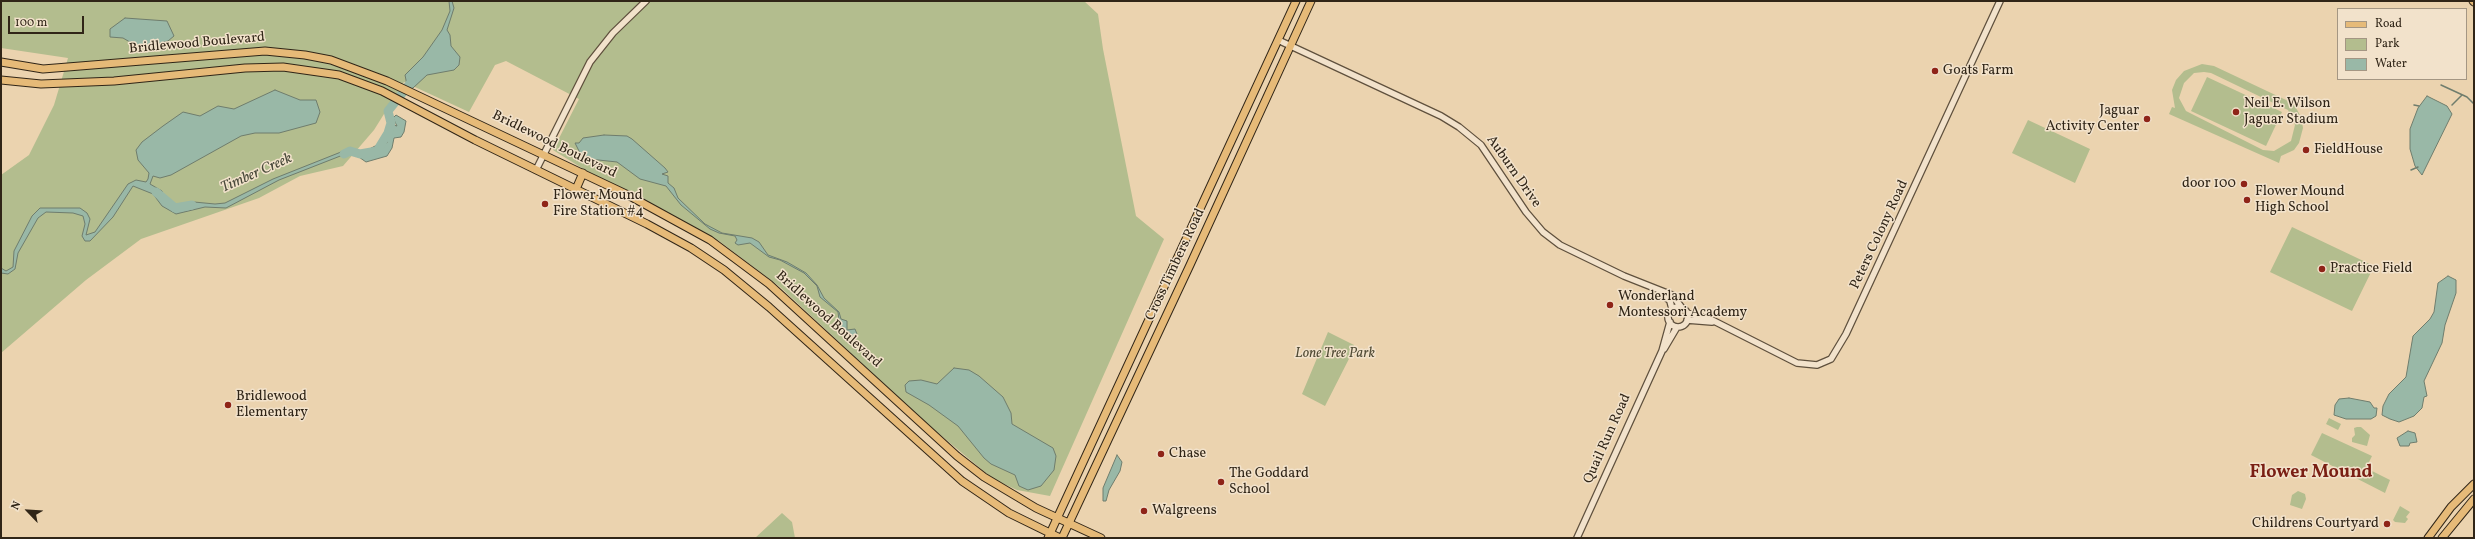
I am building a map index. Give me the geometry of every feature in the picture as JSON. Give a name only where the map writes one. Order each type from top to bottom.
[{"type":"main road","name":"Cross Timbers Road","points":[[1049,536],[1296,1]]},
{"type":"main road","name":"Cross Timbers Road","points":[[1061,538],[1311,1]]},
{"type":"main road","name":"Bridlewood Boulevard","points":[[1,62],[43,70],[222,53],[270,51],[331,60],[387,82],[583,173],[675,219],[725,250],[777,291],[969,465],[1006,491],[1057,518],[1101,538]]},
{"type":"main road","name":"Bridlewood Boulevard","points":[[1,80],[41,84],[114,81],[277,66],[325,72],[351,79],[382,91],[413,106],[455,130],[666,233],[724,270],[769,307],[962,482],[1009,513],[1049,536],[1061,538]]},
{"type":"main road","points":[[576,189],[583,173]]},
{"type":"main road","points":[[2428,538],[2451,507],[2474,484]]},
{"type":"main road","points":[[2442,538],[2474,499]]},
{"type":"street","points":[[536,170],[590,62],[613,33],[646,1]]},
{"type":"street","name":"Peters Colony Road","points":[[1687,313],[1705,317],[1712,322],[1802,365],[1817,365],[1835,354],[1896,230],[2000,1]]},
{"type":"street","name":"Auburn Drive","points":[[1278,40],[1459,127],[1488,154],[1523,208],[1543,232],[1572,252],[1660,292],[1672,295],[1682,308]]},
{"type":"street","name":"Auburn Drive","points":[[1660,292],[1670,301],[1672,309]]},
{"type":"street","points":[[1682,308],[1687,313],[1687,320],[1677,327],[1670,322],[1668,315],[1672,309],[1682,308]]},
{"type":"street","name":"Peters Colony Road","points":[[1687,320],[1712,322]]},
{"type":"street","name":"Quail Run Road","points":[[1662,351],[1670,322]]},
{"type":"street","name":"Quail Run Road","points":[[1577,538],[1662,351],[1677,327]]},
{"type":"green space","points":[[1,1],[1084,1],[1098,14],[1103,49],[1136,216],[1164,239],[1050,496],[1017,490],[993,479],[925,422],[780,287],[719,241],[671,214],[585,170],[553,150],[579,99],[506,61],[495,65],[469,112],[404,82],[374,130],[343,166],[300,176],[259,198],[141,239],[86,280],[1,353],[1,175],[29,155],[54,105],[68,58],[1,48]]},
{"type":"green space","points":[[2202,64],[2214,66],[2286,100],[2295,106],[2301,117],[2303,128],[2299,143],[2294,150],[2281,156],[2279,163],[2169,114],[2172,107],[2175,108],[2172,90],[2176,80],[2184,71]],"holes":[[[2194,73],[2211,73],[2288,110],[2295,125],[2291,141],[2274,151],[2263,150],[2186,111],[2179,98],[2184,83]]]},
{"type":"green space","name":"Neil E. Wilson Jaguar Stadium","points":[[2207,77],[2282,112],[2266,146],[2191,111]]},
{"type":"green space","points":[[2028,120],[2090,149],[2075,183],[2012,153]]},
{"type":"green space","name":"Practice Field","points":[[2292,227],[2374,266],[2352,311],[2270,272]]},
{"type":"green space","name":"Lone Tree Park","points":[[1328,332],[1354,345],[1354,349],[1325,406],[1302,394]]},
{"type":"green space","points":[[2329,418],[2341,424],[2338,430],[2326,424]]},
{"type":"green space","points":[[2361,427],[2370,435],[2367,446],[2352,442],[2352,438],[2355,435],[2354,428]]},
{"type":"green space","points":[[2322,433],[2372,456],[2366,468],[2390,480],[2385,493],[2311,455]]},
{"type":"green space","points":[[2298,491],[2305,494],[2306,499],[2302,509],[2290,505],[2292,495]]},
{"type":"green space","points":[[2400,506],[2410,512],[2406,517],[2408,519],[2405,523],[2395,522],[2393,520]]},
{"type":"green space","points":[[782,513],[792,522],[795,538],[755,538]]},
{"type":"water","points":[[449,1],[452,1],[454,8],[447,30],[450,35],[451,46],[460,57],[459,65],[454,70],[427,75],[413,88],[407,85],[405,75],[423,57],[442,30],[450,11]]},
{"type":"water","points":[[125,18],[167,21],[174,36],[168,41],[145,47],[135,45],[123,38],[110,37],[110,29]]},
{"type":"water","points":[[275,90],[300,100],[316,100],[320,112],[316,123],[279,133],[255,133],[241,136],[171,175],[160,178],[153,176],[150,184],[162,191],[166,204],[180,209],[194,202],[215,204],[225,203],[273,179],[346,150],[360,154],[377,145],[387,143],[388,136],[385,132],[390,124],[397,126],[393,118],[396,115],[406,121],[404,132],[401,137],[394,138],[392,148],[387,156],[366,162],[356,155],[348,153],[279,180],[226,208],[205,207],[176,214],[162,206],[153,194],[133,186],[113,217],[90,241],[85,241],[82,236],[85,224],[83,216],[73,213],[46,212],[38,218],[18,253],[15,269],[8,274],[1,273],[1,268],[6,271],[13,267],[14,251],[32,216],[40,208],[80,208],[87,213],[90,219],[86,235],[95,232],[128,184],[136,180],[146,182],[148,179],[149,173],[138,160],[136,150],[142,142],[183,112],[200,116],[218,106],[234,109]]},
{"type":"water","points":[[2427,96],[2447,106],[2452,114],[2422,175],[2415,166],[2410,149],[2410,129],[2418,108]]},
{"type":"water","points":[[604,135],[627,136],[665,168],[668,172],[662,174],[668,176],[668,183],[674,188],[678,198],[705,224],[722,233],[752,238],[759,242],[768,255],[787,262],[806,273],[817,285],[824,298],[839,312],[841,319],[847,321],[847,330],[855,329],[857,334],[852,339],[850,333],[844,332],[838,327],[835,322],[839,320],[838,312],[820,297],[817,286],[804,273],[780,260],[769,257],[750,243],[738,245],[735,243],[737,240],[735,236],[719,233],[710,229],[681,205],[666,186],[640,179],[617,162],[589,159],[581,155],[575,143],[579,143],[583,138]]},
{"type":"water","points":[[2448,276],[2456,280],[2456,293],[2445,325],[2442,343],[2424,381],[2427,396],[2424,397],[2422,408],[2414,416],[2399,422],[2390,419],[2382,415],[2383,406],[2389,394],[2406,377],[2413,336],[2430,319],[2434,312],[2438,283]]},
{"type":"water","points":[[954,368],[969,370],[979,376],[1003,397],[1011,413],[1012,424],[1053,448],[1056,456],[1054,470],[1041,486],[1028,490],[1019,486],[1015,475],[991,464],[984,458],[958,426],[929,405],[906,392],[905,385],[909,381],[921,380],[937,384]]},
{"type":"water","points":[[2349,398],[2370,402],[2374,408],[2377,408],[2376,416],[2371,419],[2346,419],[2334,415],[2335,405],[2339,399]]},
{"type":"water","points":[[2408,431],[2415,433],[2417,442],[2410,443],[2409,446],[2400,446],[2397,438]]},
{"type":"water","points":[[1117,455],[1122,462],[1120,471],[1109,490],[1106,501],[1103,501],[1103,488]]},
{"type":"waterway","name":"Timber Creek","points":[[344,154],[350,151],[360,154],[377,151],[388,133],[391,123],[388,111],[416,76]]},
{"type":"waterway","points":[[2441,85],[2467,97],[2474,104]]},
{"type":"waterway","points":[[2452,105],[2462,95]]},
{"type":"waterway","points":[[2414,105],[2419,106]]},
{"type":"waterway","points":[[2411,170],[2418,167]]},
{"type":"waterway","name":"Timber Creek","points":[[156,192],[175,208],[192,205]]},
{"type":"place","name":"Goats Farm","points":[[1935,71]]},
{"type":"place","name":"Neil E. Wilson Jaguar Stadium","points":[[2236,112]]},
{"type":"place","name":"Jaguar Activity Center","points":[[2147,119]]},
{"type":"place","name":"FieldHouse","points":[[2306,150]]},
{"type":"place","name":"door 100","points":[[2244,184]]},
{"type":"place","name":"Flower Mound High School","points":[[2247,200]]},
{"type":"place","name":"Flower Mound Fire Station #4","points":[[545,204]]},
{"type":"place","name":"Practice Field","points":[[2322,269]]},
{"type":"place","name":"Wonderland Montessori Academy","points":[[1610,305]]},
{"type":"place","name":"Bridlewood Elementary","points":[[228,405]]},
{"type":"place","name":"Chase","points":[[1161,454]]},
{"type":"place","name":"The Goddard School","points":[[1221,482]]},
{"type":"place","name":"Walgreens","points":[[1144,511]]},
{"type":"place","name":"Childrens Courtyard","points":[[2387,524]]},
{"type":"district","name":"Flower Mound","points":[[2311,474]]}]
